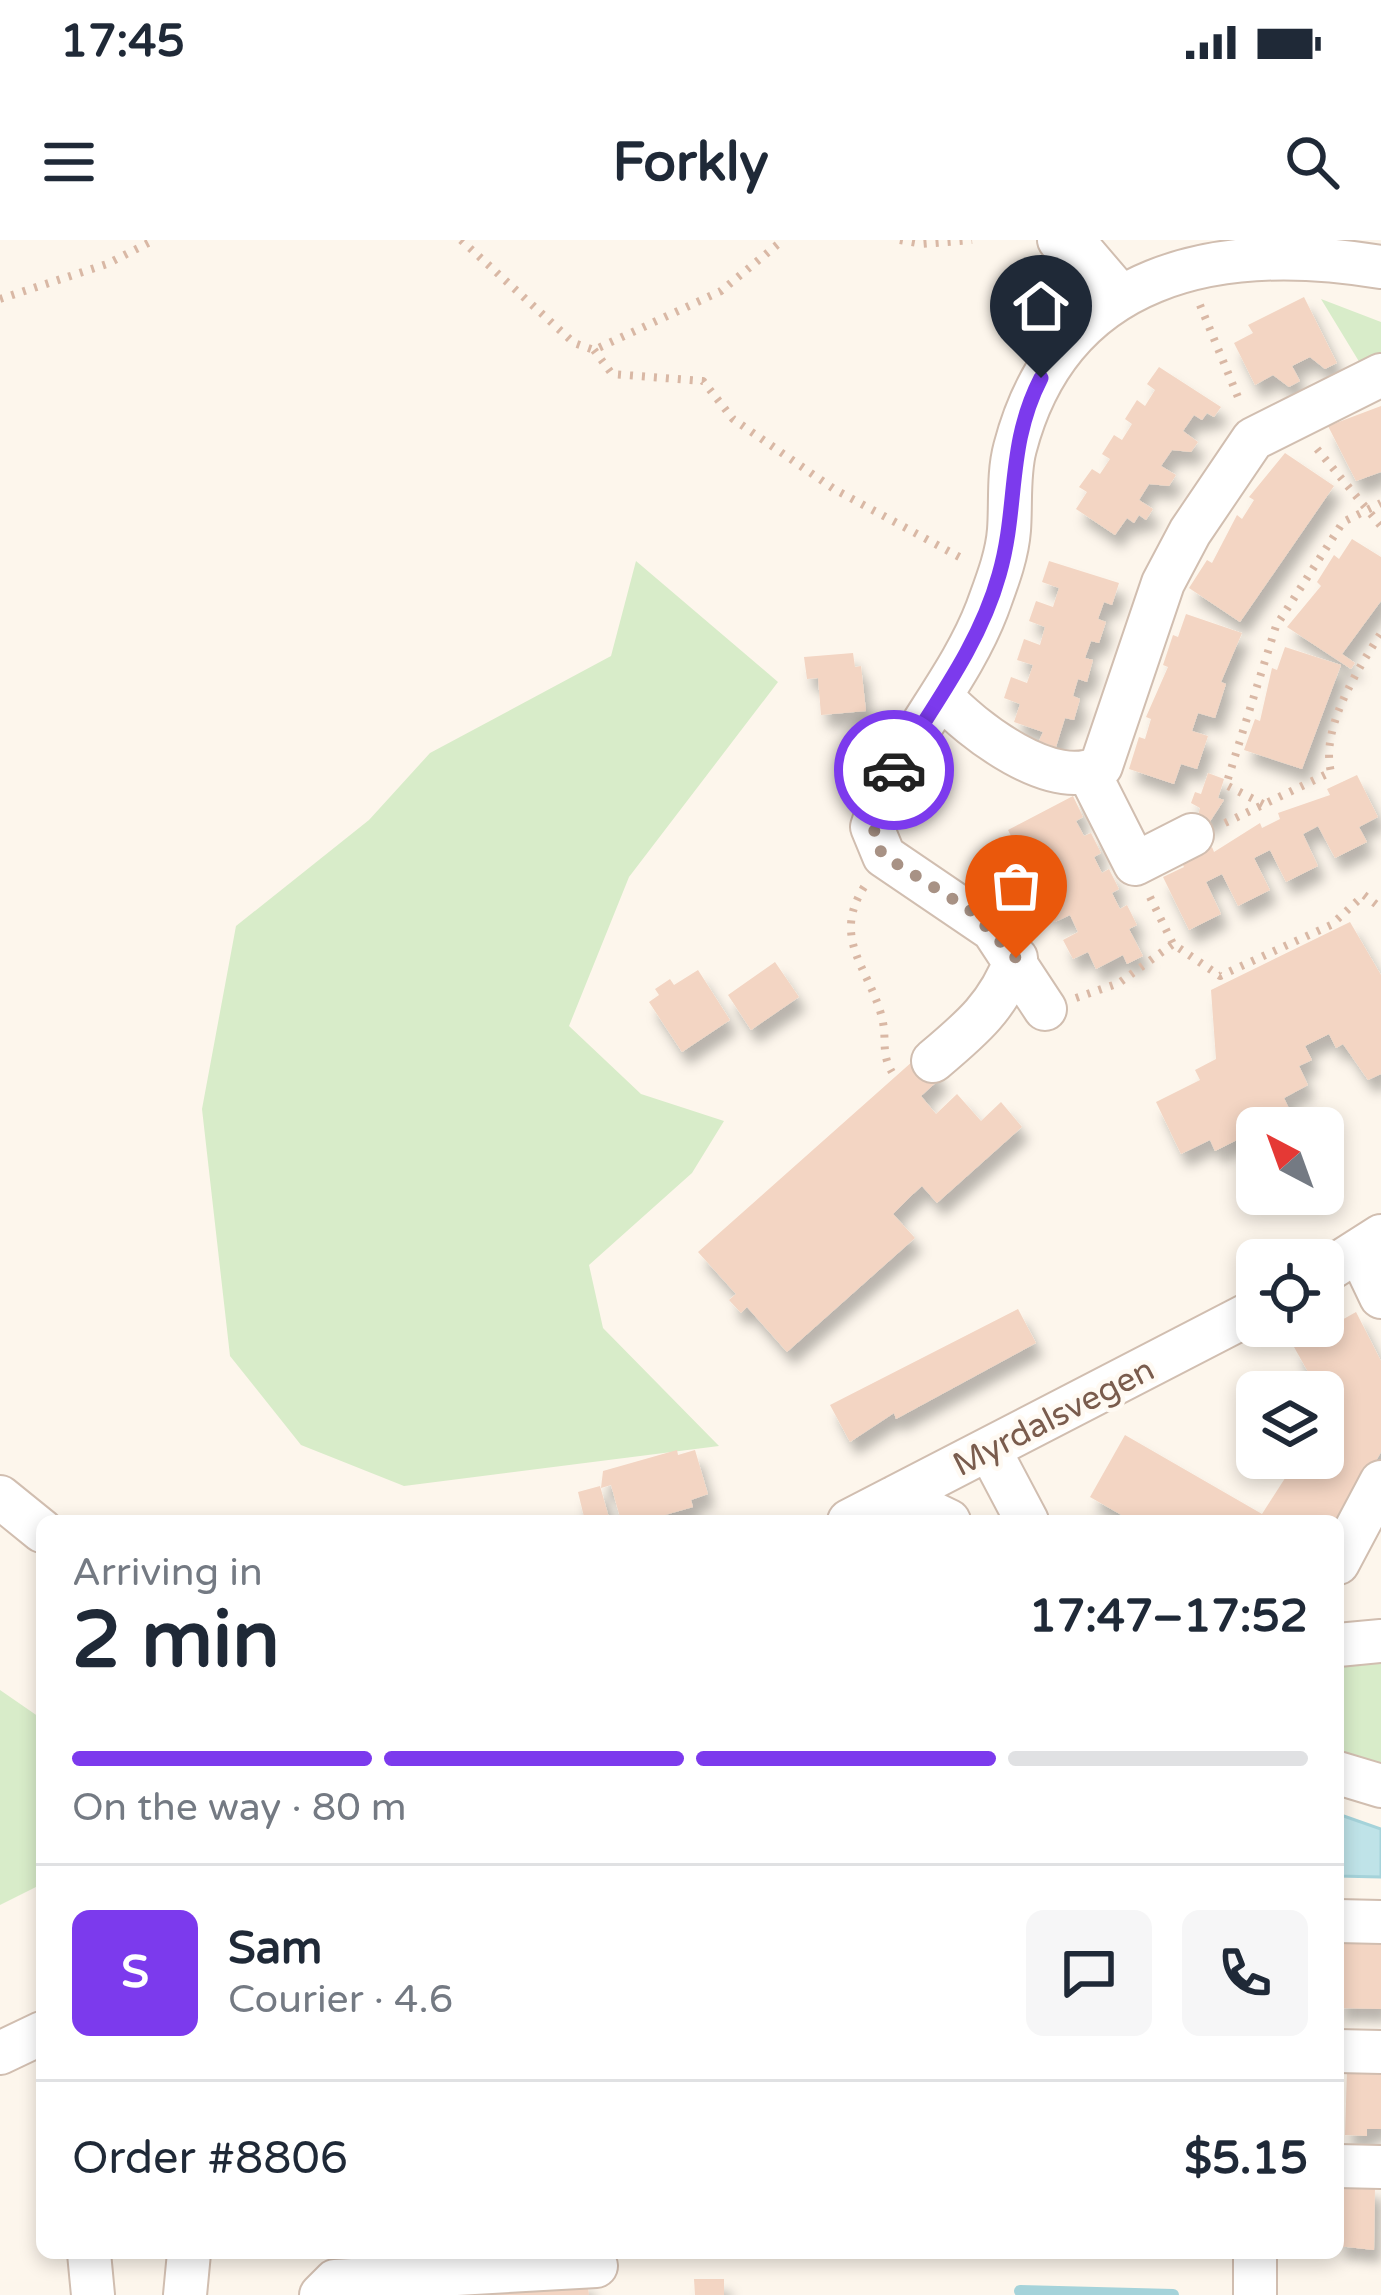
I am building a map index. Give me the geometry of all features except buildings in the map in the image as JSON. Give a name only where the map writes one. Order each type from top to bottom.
[{"type":"street","points":[[1059,240],[1076,244],[1117,292]]},
{"type":"street","points":[[1046,1010],[1016,958],[969,909],[884,856],[874,843],[872,827],[882,794],[980,626],[998,578],[1009,534],[1013,454],[1029,402],[1053,355],[1083,318],[1117,292],[1186,257],[1218,248],[1262,245],[1342,254],[1381,267]]},
{"type":"street","points":[[941,696],[990,742],[1031,760],[1089,773],[1101,766],[1173,563],[1253,439],[1381,375]]},
{"type":"street","points":[[1089,773],[1135,864],[1209,829]]},
{"type":"street","points":[[933,1061],[986,1016],[1004,993],[1016,958]]},
{"type":"street","points":[[1354,1254],[1381,1297]]},
{"type":"street","name":"Myrdalsvegen","points":[[871,1512],[1236,1321]]},
{"type":"street","points":[[989,1449],[1024,1515]]},
{"type":"street","points":[[1344,1552],[1381,1482]]},
{"type":"street","points":[[0,1497],[36,1526]]},
{"type":"street","points":[[1344,1644],[1381,1641]]},
{"type":"street","points":[[1344,1775],[1381,1786]]},
{"type":"street","points":[[1344,1921],[1381,1922]]},
{"type":"street","points":[[0,2053],[36,2036]]},
{"type":"street","points":[[1344,2051],[1381,2052]]},
{"type":"street","points":[[1344,2165],[1381,2167]]},
{"type":"street","points":[[90,2259],[93,2295]]},
{"type":"street","points":[[185,2295],[188,2259]]},
{"type":"street","points":[[320,2295],[334,2281],[529,2261],[596,2266]]},
{"type":"path","points":[[0,299],[106,264],[154,240]]},
{"type":"path","points":[[461,240],[574,343],[594,350],[612,374],[690,377],[712,386],[733,419],[834,490],[998,578]]},
{"type":"path","points":[[594,350],[722,291],[783,240]]},
{"type":"path","points":[[900,240],[972,240]]},
{"type":"path","points":[[1186,257],[1253,439]]},
{"type":"path","points":[[1314,445],[1381,526]]},
{"type":"path","points":[[1263,804],[1226,785],[1270,640],[1343,522],[1381,503]]},
{"type":"path","points":[[1209,829],[1331,772],[1337,723],[1354,678],[1381,633]]},
{"type":"path","points":[[884,856],[852,906],[849,940],[881,1012],[881,1058],[902,1086],[933,1061]]},
{"type":"path","points":[[1135,864],[1173,944],[1220,976],[1331,926],[1364,896],[1381,908]]},
{"type":"path","points":[[1046,1010],[1119,983],[1173,944]]},
{"type":"green space","points":[[1321,299],[1381,322],[1381,366],[1366,373]]},
{"type":"green space","points":[[636,561],[778,682],[629,877],[569,1026],[641,1094],[724,1121],[692,1173],[589,1265],[603,1328],[719,1446],[404,1486],[301,1445],[230,1356],[202,1109],[236,926],[369,820],[430,753],[611,656]]},
{"type":"green space","points":[[1381,1657],[1381,1767],[1344,1753],[1344,1660]]},
{"type":"green space","points":[[0,1690],[36,1715],[36,1887],[0,1905]]},
{"type":"water","points":[[1344,1816],[1381,1829],[1381,1877],[1344,1876]]},
{"type":"waterway","points":[[1020,2291],[1173,2295]]},
{"type":"way so far","points":[[894,770],[872,827],[874,843],[884,856],[969,909],[1016,958]]},
{"type":"route","points":[[894,770],[980,626],[1009,534],[1013,454],[1041,378]]}]
